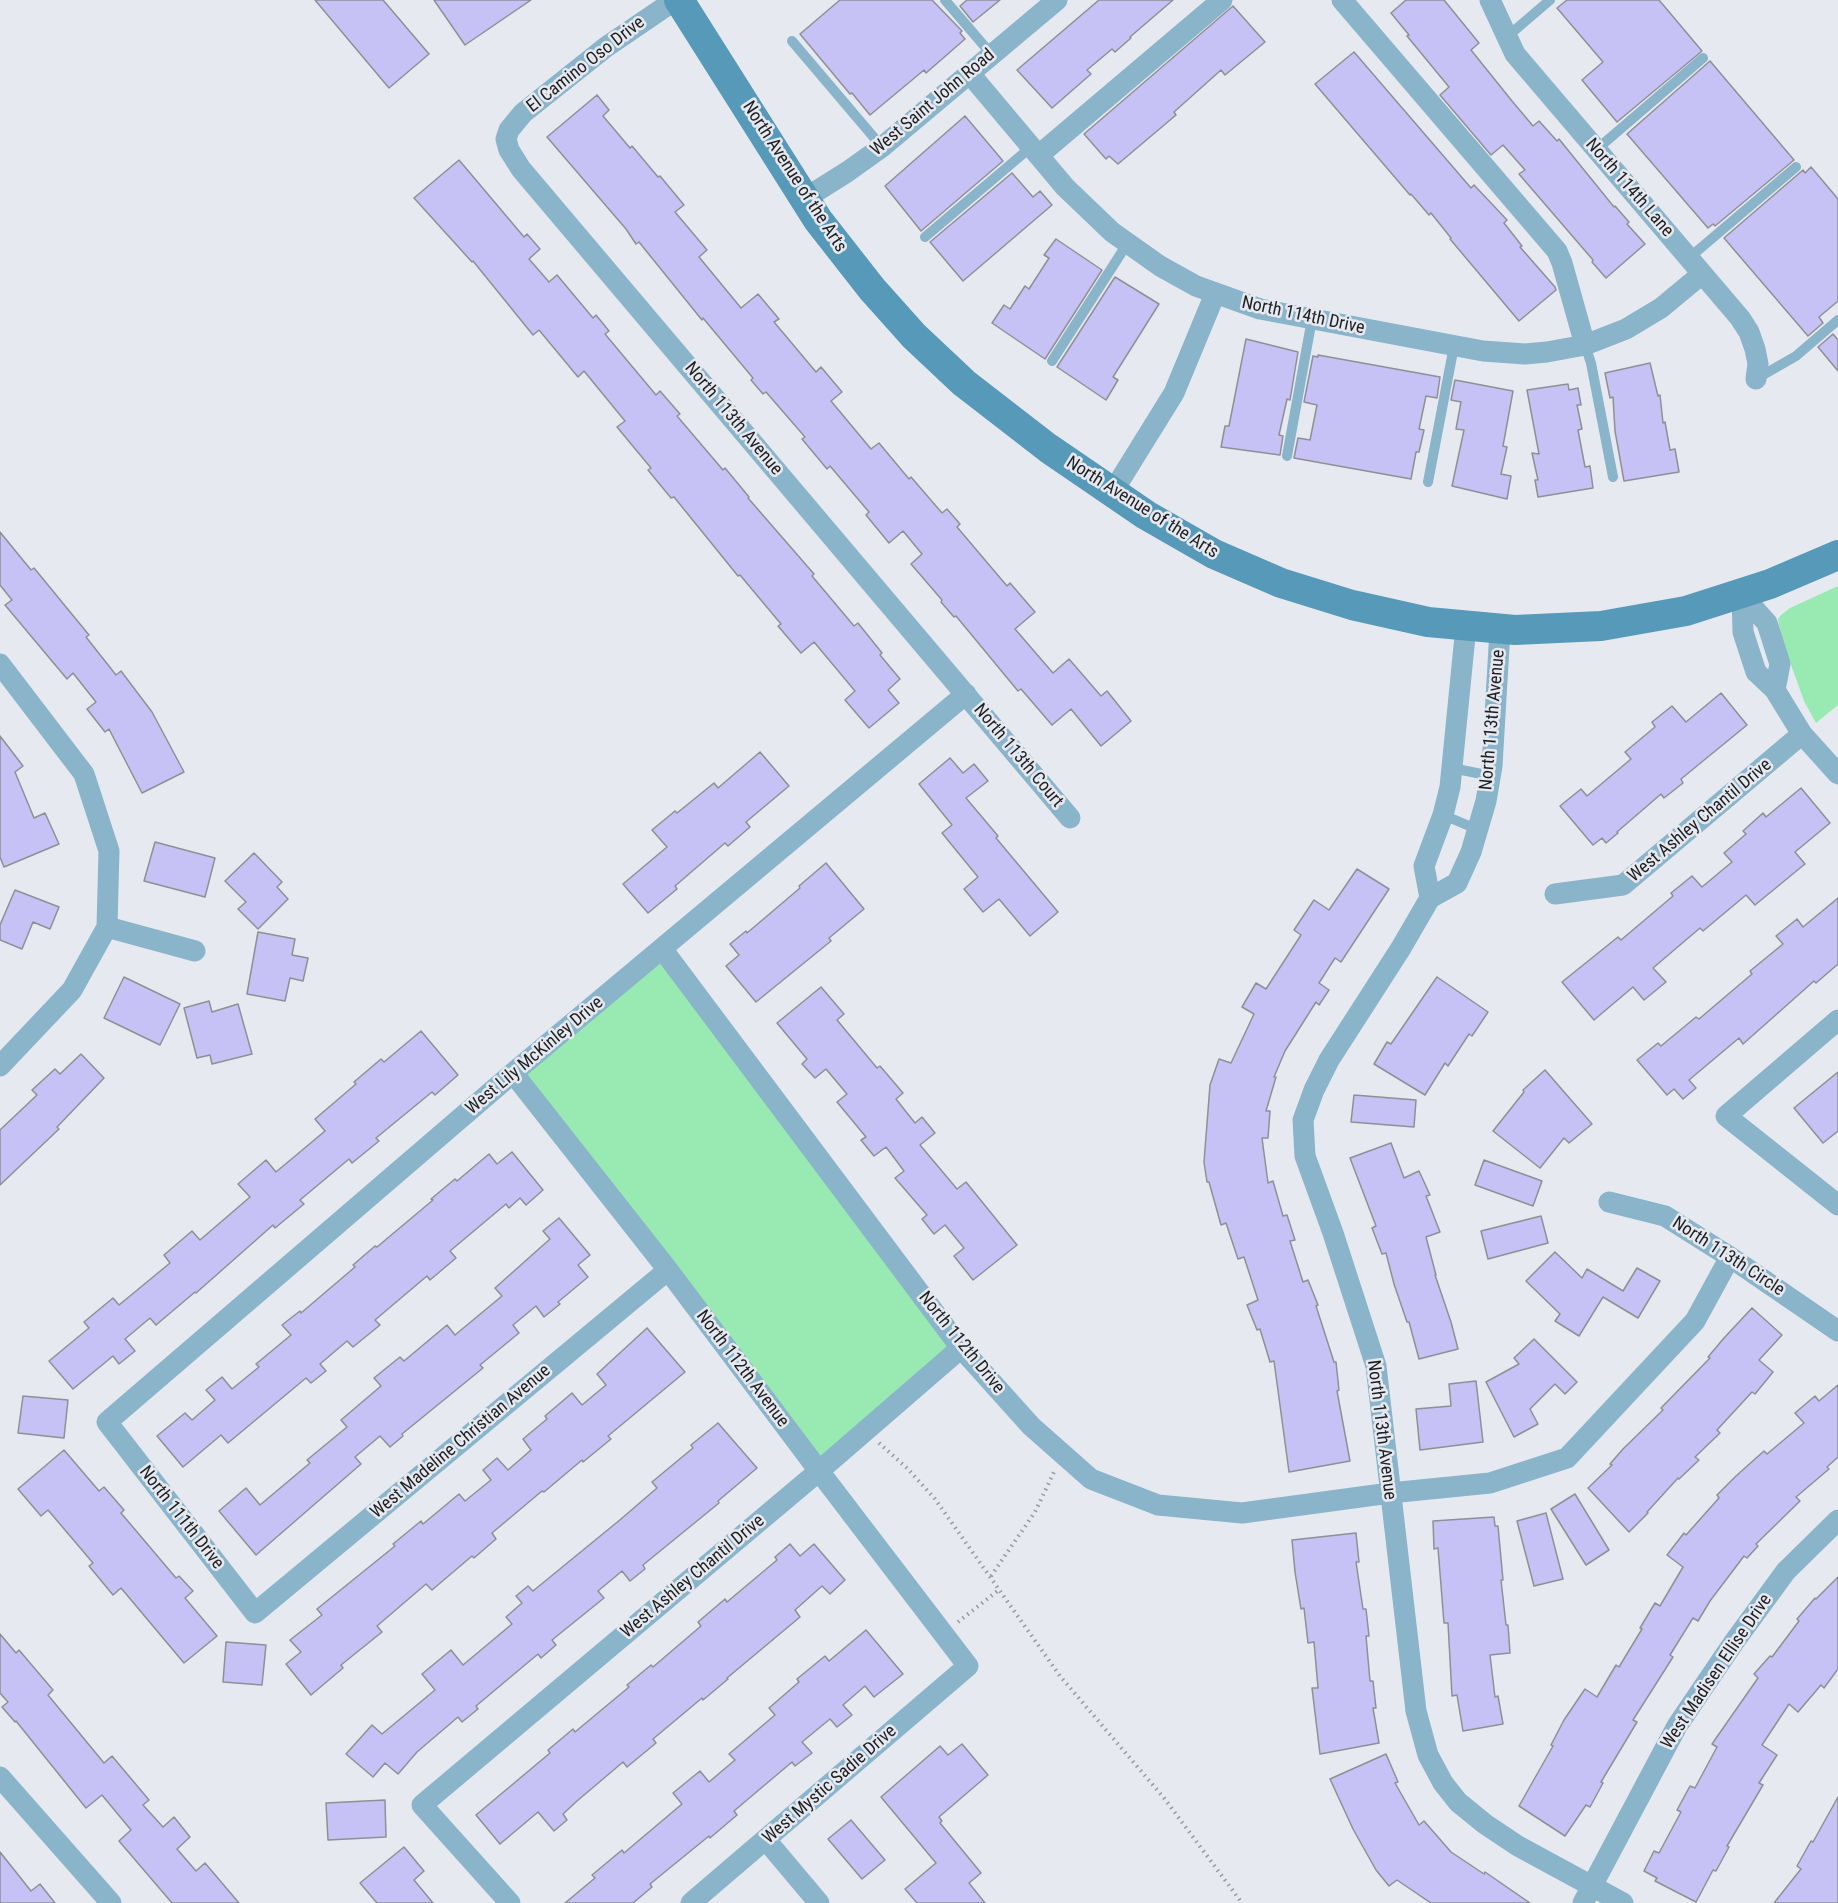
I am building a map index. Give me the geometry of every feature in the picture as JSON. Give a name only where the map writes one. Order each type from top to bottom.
[{"type":"street","name":"El Camino Oso Drive","points":[[506,139],[516,120],[560,82],[677,0]]},
{"type":"street","name":"North Avenue of the Arts","points":[[677,0],[705,39],[804,199],[839,248],[872,289],[939,360],[992,406],[1112,493],[1214,554],[1315,595],[1389,614],[1500,630],[1574,628],[1633,622],[1686,611],[1742,595],[1795,575],[1838,555]]},
{"type":"street","name":"West Saint John Road","points":[[804,199],[882,147],[1057,0]]},
{"type":"street","points":[[1035,151],[1222,0]]},
{"type":"street","points":[[1342,0],[1557,251],[1585,345]]},
{"type":"street","name":"North 114th Lane","points":[[1490,0],[1515,54],[1740,318],[1749,332],[1755,349],[1758,364],[1756,379]]},
{"type":"street","name":"North 114th Drive","points":[[970,74],[1079,202],[1127,244],[1178,277],[1215,294],[1260,309],[1483,351],[1525,354],[1557,351],[1585,345],[1643,320],[1695,266]]},
{"type":"street","name":"North 113th Avenue","points":[[506,139],[509,150],[521,169],[966,694]]},
{"type":"street","points":[[1112,493],[1174,393],[1215,294]]},
{"type":"street","points":[[1742,595],[1743,633],[1756,672],[1775,690],[1802,734],[1838,774]]},
{"type":"street","name":"North 113th Avenue","points":[[1430,897],[1424,866],[1443,815],[1452,768],[1466,626]]},
{"type":"street","name":"North 113th Avenue","points":[[1500,630],[1491,776],[1479,830],[1456,883],[1430,897],[1401,948],[1329,1060],[1314,1090],[1303,1120],[1305,1156],[1376,1366],[1416,1711],[1428,1755],[1443,1783],[1458,1802],[1485,1824],[1588,1895],[1623,1903]]},
{"type":"street","points":[[0,664],[84,774],[109,851],[107,927],[72,990],[0,1066]]},
{"type":"street","name":"North 113th Court","points":[[966,694],[1070,818]]},
{"type":"street","name":"West Lily McKinley Drive","points":[[107,1422],[513,1073],[663,950],[966,694]]},
{"type":"street","name":"West Ashley Chantil Drive","points":[[1555,894],[1623,885],[1802,734]]},
{"type":"street","points":[[107,927],[195,951]]},
{"type":"street","name":"North 112th Drive","points":[[663,950],[961,1348],[1032,1425],[1091,1479],[1158,1505],[1242,1513],[1390,1493],[1490,1483],[1567,1458],[1695,1321],[1730,1257]]},
{"type":"street","points":[[1838,1020],[1726,1116],[1838,1205]]},
{"type":"street","name":"North 112th Avenue","points":[[513,1073],[668,1270],[969,1666]]},
{"type":"street","name":"North 113th Circle","points":[[1609,1202],[1665,1216],[1730,1257],[1838,1331]]},
{"type":"street","name":"West Madeline Christian Avenue","points":[[255,1613],[668,1270]]},
{"type":"street","name":"West Ashley Chantil Drive","points":[[510,1903],[422,1805],[819,1471],[961,1348]]},
{"type":"street","name":"North 111th Drive","points":[[107,1422],[255,1613]]},
{"type":"street","name":"West Madisen Ellise Drive","points":[[1588,1895],[1677,1726],[1786,1571],[1838,1520]]},
{"type":"street","name":"West Mystic Sadie Drive","points":[[691,1903],[969,1666]]},
{"type":"street","points":[[0,1777],[111,1903]]},
{"type":"street","points":[[766,1840],[819,1903]]},
{"type":"lane","points":[[945,0],[992,55]]},
{"type":"lane","points":[[1508,36],[1550,0]]},
{"type":"lane","points":[[792,40],[882,147]]},
{"type":"lane","points":[[1596,150],[1703,58]]},
{"type":"lane","points":[[925,237],[1035,151]]},
{"type":"lane","points":[[1695,266],[1796,167]]},
{"type":"lane","points":[[1052,361],[1127,244]]},
{"type":"lane","points":[[1287,456],[1312,319]]},
{"type":"lane","points":[[1756,379],[1797,356],[1838,320]]},
{"type":"lane","points":[[1585,345],[1591,363],[1613,477]]},
{"type":"lane","points":[[1428,482],[1454,346]]},
{"type":"lane","points":[[1452,768],[1491,776]]},
{"type":"lane","points":[[1443,815],[1479,830]]},
{"type":"path","points":[[866,1430],[907,1468],[935,1500],[1060,1676],[1164,1798],[1242,1903]]},
{"type":"path","points":[[991,1576],[1035,1512],[1052,1474],[1066,1457]]},
{"type":"path","points":[[943,1634],[1000,1589]]},
{"type":"green space","points":[[1838,586],[1838,705],[1816,723],[1804,701],[1781,637],[1778,619],[1790,608]]},
{"type":"green space","points":[[663,950],[961,1348],[819,1471],[513,1073]]},
{"type":"building","points":[[315,0],[383,0],[429,54],[389,88]]},
{"type":"building","points":[[434,0],[531,0],[465,45]]},
{"type":"building","points":[[840,0],[932,0],[962,31],[960,33],[965,39],[926,73],[924,70],[870,115],[800,34]]},
{"type":"building","points":[[967,0],[1000,0],[973,22],[960,6]]},
{"type":"building","points":[[1099,0],[1173,0],[1115,52],[1112,49],[1087,70],[1091,74],[1052,108],[1017,70]]},
{"type":"building","points":[[1406,0],[1444,0],[1479,43],[1471,50],[1512,101],[1533,126],[1539,121],[1557,141],[1559,139],[1645,244],[1606,278],[1519,174],[1525,170],[1503,145],[1491,155],[1440,95],[1449,87],[1391,13]]},
{"type":"building","points":[[1567,0],[1659,0],[1702,51],[1617,122],[1582,80],[1603,62],[1557,8]]},
{"type":"building","points":[[1233,6],[1265,42],[1225,75],[1221,70],[1174,112],[1176,115],[1118,164],[1109,156],[1106,159],[1084,134]]},
{"type":"building","points":[[1354,52],[1471,188],[1474,185],[1507,220],[1504,223],[1522,246],[1520,247],[1555,287],[1556,290],[1519,321],[1431,213],[1429,215],[1410,195],[1315,84]]},
{"type":"building","points":[[1710,61],[1794,160],[1715,226],[1713,224],[1708,228],[1627,134]]},
{"type":"building","points":[[597,95],[609,110],[603,116],[684,205],[675,212],[707,250],[699,257],[741,308],[758,294],[779,319],[774,322],[816,372],[821,367],[842,392],[831,401],[871,449],[879,443],[942,513],[947,509],[960,524],[957,527],[1007,586],[1010,583],[1035,612],[1015,629],[1053,673],[1069,659],[1101,696],[1107,691],[1131,721],[1101,746],[1071,709],[1052,725],[1021,689],[1018,691],[911,564],[922,554],[903,531],[889,543],[866,515],[869,512],[830,466],[827,469],[802,439],[805,437],[766,392],[763,394],[751,380],[753,378],[703,318],[702,320],[639,242],[636,244],[626,229],[547,137]]},
{"type":"building","points":[[965,116],[1003,161],[921,231],[885,186]]},
{"type":"building","points":[[459,160],[524,237],[527,234],[540,249],[529,259],[549,282],[557,275],[593,318],[596,315],[609,331],[605,334],[656,395],[660,391],[680,414],[677,416],[723,470],[725,468],[814,574],[812,576],[854,626],[858,623],[882,653],[880,655],[900,679],[888,690],[899,703],[869,728],[845,700],[855,691],[814,642],[801,653],[778,626],[781,624],[740,575],[738,576],[674,497],[671,498],[648,470],[651,468],[617,427],[625,421],[584,371],[578,377],[539,330],[533,335],[473,261],[414,198]]},
{"type":"building","points":[[1811,167],[1838,199],[1838,301],[1819,317],[1823,323],[1808,336],[1724,238],[1803,170],[1805,173]]},
{"type":"building","points":[[1012,173],[1033,197],[1040,191],[1052,205],[963,281],[930,242]]},
{"type":"building","points":[[1056,239],[1102,270],[1045,359],[992,323],[1004,305],[1010,309],[1025,286],[1029,289],[1049,258],[1044,255]]},
{"type":"building","points":[[1115,277],[1159,304],[1113,377],[1118,380],[1106,400],[1057,367]]},
{"type":"building","points":[[1833,334],[1838,340],[1838,371],[1818,347]]},
{"type":"building","points":[[1246,339],[1298,352],[1290,400],[1287,399],[1279,435],[1283,436],[1280,455],[1221,447],[1225,426],[1229,426]]},
{"type":"building","points":[[1318,355],[1440,377],[1437,398],[1426,396],[1419,429],[1424,430],[1419,452],[1416,452],[1411,479],[1294,458],[1298,438],[1310,440],[1317,405],[1304,402],[1313,356],[1318,357]]},
{"type":"building","points":[[1650,363],[1658,396],[1660,395],[1663,423],[1665,422],[1670,450],[1675,449],[1679,472],[1624,481],[1615,431],[1613,397],[1610,398],[1605,373]]},
{"type":"building","points":[[1455,380],[1513,391],[1503,446],[1507,447],[1501,474],[1511,476],[1507,499],[1452,486],[1464,430],[1456,429],[1461,402],[1451,400]]},
{"type":"building","points":[[1568,384],[1569,390],[1578,388],[1581,405],[1577,405],[1582,429],[1578,430],[1585,467],[1590,466],[1593,488],[1538,497],[1535,480],[1538,480],[1532,453],[1539,454],[1527,390]]},
{"type":"building","points":[[0,532],[31,570],[34,568],[89,635],[86,637],[116,675],[121,671],[152,712],[184,772],[142,793],[109,729],[105,732],[87,709],[96,702],[73,673],[67,679],[5,605],[12,600],[0,585]]},
{"type":"building","points":[[1721,693],[1747,725],[1681,779],[1683,783],[1664,798],[1661,794],[1606,843],[1602,838],[1593,845],[1560,806],[1581,789],[1587,796],[1631,759],[1625,752],[1655,727],[1652,722],[1672,706],[1686,722]]},
{"type":"building","points":[[0,736],[23,766],[15,772],[34,818],[45,813],[59,844],[4,867],[0,857]]},
{"type":"building","points":[[760,752],[789,786],[746,822],[750,827],[728,846],[725,843],[675,886],[677,889],[648,913],[623,884],[667,847],[652,830],[714,783],[718,788]]},
{"type":"building","points":[[950,758],[963,773],[974,764],[988,781],[966,798],[1058,912],[1030,936],[999,899],[983,912],[964,889],[978,877],[942,833],[952,825],[919,784]]},
{"type":"building","points":[[1801,788],[1830,823],[1795,852],[1805,864],[1755,905],[1746,895],[1703,931],[1700,928],[1653,968],[1666,982],[1644,1000],[1633,987],[1594,1020],[1562,982],[1618,937],[1621,940],[1673,896],[1671,893],[1692,876],[1702,887],[1732,862],[1724,853],[1746,834],[1743,831],[1763,813],[1766,817]]},
{"type":"building","points":[[155,842],[215,858],[205,897],[144,881]]},
{"type":"building","points":[[254,853],[282,882],[277,887],[288,899],[258,929],[238,909],[246,902],[225,881]]},
{"type":"building","points":[[826,863],[864,909],[829,938],[831,941],[756,1002],[726,966],[739,955],[730,944],[746,931],[747,933]]},
{"type":"building","points":[[1357,869],[1389,889],[1341,962],[1335,958],[1319,983],[1329,990],[1319,1005],[1316,1002],[1285,1051],[1274,1077],[1276,1077],[1266,1111],[1270,1111],[1268,1138],[1262,1138],[1268,1183],[1273,1181],[1283,1216],[1287,1215],[1295,1240],[1290,1241],[1303,1282],[1308,1280],[1318,1305],[1316,1306],[1334,1362],[1336,1362],[1339,1390],[1337,1391],[1350,1461],[1289,1472],[1274,1361],[1270,1362],[1260,1329],[1257,1330],[1247,1305],[1258,1300],[1244,1257],[1238,1259],[1226,1223],[1221,1225],[1209,1182],[1207,1182],[1204,1162],[1210,1085],[1219,1059],[1231,1063],[1254,1014],[1242,1007],[1256,983],[1266,989],[1301,935],[1294,930],[1314,900],[1329,910]]},
{"type":"building","points":[[15,890],[59,907],[50,929],[33,922],[22,949],[0,940],[0,925]]},
{"type":"building","points":[[1838,898],[1838,964],[1816,983],[1814,981],[1743,1044],[1739,1038],[1689,1080],[1696,1088],[1683,1099],[1674,1089],[1667,1095],[1637,1060],[1658,1043],[1661,1046],[1696,1017],[1699,1019],[1752,974],[1750,971],[1783,944],[1776,936],[1797,919],[1803,927]]},
{"type":"building","points":[[258,932],[295,939],[292,955],[308,958],[303,981],[290,978],[285,1001],[247,994]]},
{"type":"building","points":[[124,977],[180,1004],[160,1045],[104,1018]]},
{"type":"building","points":[[1437,977],[1488,1012],[1472,1036],[1469,1034],[1448,1066],[1445,1063],[1425,1095],[1374,1064],[1387,1042],[1391,1044]]},
{"type":"building","points":[[821,987],[844,1014],[837,1020],[877,1068],[880,1066],[903,1093],[896,1099],[915,1123],[922,1117],[935,1133],[920,1145],[957,1189],[966,1182],[1017,1245],[973,1280],[954,1256],[964,1248],[945,1225],[934,1234],[922,1219],[927,1215],[895,1178],[904,1171],[886,1147],[874,1156],[861,1140],[866,1137],[837,1102],[847,1094],[826,1069],[815,1078],[802,1064],[807,1059],[777,1023]]},
{"type":"building","points":[[209,1001],[212,1012],[238,1004],[252,1054],[212,1064],[210,1055],[197,1058],[184,1008]]},
{"type":"building","points":[[421,1031],[458,1075],[435,1095],[432,1092],[376,1138],[379,1141],[352,1163],[349,1159],[300,1200],[304,1204],[275,1228],[273,1225],[156,1325],[150,1318],[125,1339],[135,1351],[119,1364],[113,1356],[73,1389],[49,1361],[89,1328],[84,1322],[113,1298],[119,1305],[170,1263],[164,1255],[192,1231],[200,1240],[250,1197],[238,1184],[266,1160],[276,1172],[325,1131],[315,1119],[381,1059],[384,1062]]},
{"type":"building","points":[[81,1054],[104,1078],[57,1127],[59,1129],[0,1185],[0,1130],[37,1095],[32,1090],[55,1069],[60,1074]]},
{"type":"building","points":[[1545,1070],[1592,1124],[1569,1143],[1564,1138],[1540,1168],[1493,1131],[1524,1092],[1523,1090]]},
{"type":"building","points":[[1838,1072],[1838,1131],[1823,1143],[1794,1108]]},
{"type":"building","points":[[1354,1095],[1416,1100],[1414,1127],[1351,1122]]},
{"type":"building","points":[[1391,1143],[1404,1178],[1419,1171],[1430,1195],[1426,1196],[1440,1232],[1426,1237],[1458,1349],[1419,1359],[1386,1253],[1382,1254],[1372,1228],[1376,1226],[1350,1158]]},
{"type":"building","points":[[512,1152],[543,1190],[526,1205],[520,1198],[509,1208],[506,1204],[450,1251],[456,1258],[430,1280],[427,1276],[375,1320],[380,1325],[353,1347],[347,1341],[320,1364],[326,1371],[311,1383],[306,1378],[228,1443],[221,1435],[183,1467],[157,1436],[185,1413],[192,1420],[215,1400],[206,1390],[222,1377],[232,1389],[259,1367],[256,1364],[291,1335],[282,1325],[300,1311],[301,1313],[355,1267],[353,1265],[433,1200],[431,1199],[455,1179],[457,1181],[489,1154],[497,1164]]},
{"type":"building","points":[[1484,1160],[1542,1181],[1533,1206],[1475,1185]]},
{"type":"building","points":[[1541,1216],[1548,1243],[1488,1259],[1481,1231]]},
{"type":"building","points":[[559,1218],[590,1255],[578,1265],[588,1277],[544,1317],[536,1306],[513,1325],[519,1333],[480,1365],[483,1368],[402,1434],[403,1436],[390,1447],[380,1436],[355,1457],[361,1464],[256,1555],[219,1511],[246,1488],[260,1505],[310,1463],[307,1460],[347,1427],[341,1420],[381,1386],[374,1378],[400,1357],[404,1361],[447,1325],[455,1335],[502,1296],[495,1288],[550,1239],[543,1231]]},
{"type":"building","points":[[1555,1252],[1582,1278],[1587,1269],[1623,1291],[1637,1268],[1660,1281],[1638,1318],[1603,1297],[1579,1336],[1555,1321],[1560,1314],[1526,1281]]},
{"type":"building","points":[[1752,1308],[1782,1335],[1759,1360],[1773,1372],[1755,1394],[1752,1392],[1717,1430],[1720,1433],[1695,1457],[1699,1460],[1678,1478],[1629,1532],[1588,1488],[1612,1465],[1610,1464],[1623,1449],[1663,1410],[1661,1408],[1710,1358],[1708,1357]]},
{"type":"building","points":[[647,1328],[685,1372],[608,1436],[611,1439],[544,1492],[542,1491],[492,1533],[496,1539],[474,1558],[472,1556],[432,1590],[426,1584],[377,1626],[382,1632],[341,1665],[343,1668],[311,1695],[286,1664],[301,1652],[290,1640],[322,1615],[317,1609],[395,1546],[393,1544],[421,1521],[423,1524],[459,1494],[465,1501],[491,1480],[483,1470],[497,1458],[508,1470],[531,1450],[523,1439],[547,1419],[545,1416],[572,1393],[582,1405],[606,1385],[597,1374]]},
{"type":"building","points":[[1534,1339],[1577,1382],[1565,1394],[1555,1384],[1530,1409],[1538,1424],[1514,1437],[1486,1382],[1519,1364],[1514,1358]]},
{"type":"building","points":[[1476,1381],[1483,1442],[1420,1450],[1416,1409],[1451,1406],[1449,1384]]},
{"type":"building","points":[[1838,1385],[1838,1457],[1827,1467],[1829,1469],[1796,1497],[1800,1501],[1756,1544],[1758,1546],[1747,1558],[1744,1556],[1698,1621],[1693,1618],[1670,1655],[1673,1657],[1633,1720],[1637,1722],[1601,1782],[1603,1783],[1590,1807],[1586,1805],[1565,1836],[1519,1806],[1553,1746],[1551,1745],[1564,1720],[1585,1689],[1597,1697],[1616,1665],[1619,1667],[1655,1603],[1660,1606],[1683,1567],[1667,1555],[1684,1533],[1686,1535],[1719,1498],[1717,1495],[1736,1476],[1764,1451],[1767,1454],[1804,1423],[1795,1413],[1815,1396],[1819,1401]]},
{"type":"building","points":[[23,1396],[68,1400],[64,1438],[18,1433]]},
{"type":"building","points":[[718,1423],[757,1468],[718,1501],[719,1503],[643,1565],[645,1569],[630,1581],[622,1571],[598,1591],[604,1598],[552,1640],[556,1645],[541,1658],[538,1654],[476,1706],[478,1709],[462,1722],[458,1717],[417,1752],[398,1774],[385,1763],[373,1777],[346,1754],[372,1725],[382,1734],[435,1690],[422,1674],[451,1650],[463,1665],[512,1624],[506,1617],[522,1603],[516,1596],[528,1586],[533,1591],[621,1519],[657,1488],[652,1482],[693,1448],[691,1445]]},
{"type":"building","points":[[64,1450],[99,1491],[104,1487],[124,1510],[121,1513],[176,1578],[179,1576],[193,1591],[185,1598],[217,1636],[184,1663],[121,1588],[113,1595],[89,1566],[93,1563],[48,1510],[41,1516],[18,1489]]},
{"type":"building","points":[[1575,1494],[1609,1550],[1586,1565],[1551,1509]]},
{"type":"building","points":[[1546,1513],[1563,1579],[1534,1586],[1517,1521]]},
{"type":"building","points":[[1494,1517],[1495,1526],[1498,1526],[1503,1580],[1501,1580],[1510,1653],[1490,1655],[1495,1697],[1498,1696],[1503,1724],[1463,1731],[1457,1695],[1452,1696],[1448,1623],[1444,1623],[1438,1548],[1434,1549],[1433,1521]]},
{"type":"building","points":[[1356,1533],[1359,1562],[1356,1562],[1363,1609],[1366,1609],[1370,1681],[1373,1681],[1376,1708],[1373,1708],[1379,1743],[1320,1754],[1312,1688],[1318,1688],[1314,1642],[1308,1643],[1304,1608],[1301,1609],[1295,1572],[1292,1540]]},
{"type":"building","points":[[790,1544],[800,1556],[814,1544],[845,1580],[830,1594],[822,1586],[795,1610],[800,1617],[703,1700],[702,1698],[653,1739],[656,1743],[627,1767],[623,1762],[577,1801],[563,1814],[567,1820],[554,1831],[538,1812],[500,1844],[476,1815],[550,1753],[548,1750],[573,1729],[575,1732],[629,1687],[627,1685],[651,1665],[653,1667],[701,1626],[698,1622],[725,1599],[727,1602],[777,1560],[775,1557]]},
{"type":"building","points":[[1838,1577],[1838,1669],[1824,1688],[1821,1685],[1798,1712],[1789,1704],[1762,1745],[1777,1755],[1759,1783],[1763,1785],[1727,1846],[1729,1847],[1716,1871],[1713,1870],[1696,1902],[1655,1881],[1657,1878],[1644,1871],[1654,1851],[1659,1853],[1681,1812],[1677,1810],[1690,1786],[1695,1788],[1717,1747],[1712,1744],[1758,1678],[1754,1674],[1770,1656],[1772,1657],[1799,1621],[1797,1619],[1815,1598]]},
{"type":"building","points":[[866,1630],[903,1674],[874,1697],[865,1686],[843,1705],[852,1715],[837,1727],[830,1719],[802,1742],[812,1753],[795,1766],[792,1762],[734,1811],[737,1815],[650,1884],[652,1887],[633,1903],[565,1903],[595,1878],[592,1875],[622,1850],[624,1853],[682,1804],[673,1793],[700,1771],[709,1782],[735,1760],[729,1754],[775,1715],[769,1708],[799,1682],[797,1679],[825,1656],[829,1661]]},
{"type":"building","points":[[0,1634],[16,1653],[19,1650],[53,1690],[48,1695],[104,1763],[112,1756],[149,1800],[143,1805],[163,1827],[174,1817],[190,1837],[177,1849],[196,1871],[205,1863],[239,1903],[172,1903],[119,1841],[131,1830],[102,1795],[86,1808],[16,1721],[2,1707],[8,1702],[0,1693]]},
{"type":"building","points":[[226,1642],[266,1645],[262,1685],[223,1682]]},
{"type":"building","points":[[962,1744],[988,1775],[939,1817],[942,1821],[940,1823],[981,1873],[969,1883],[985,1903],[917,1903],[905,1889],[936,1863],[881,1797],[940,1746],[948,1755]]},
{"type":"building","points":[[1386,1754],[1398,1782],[1395,1783],[1419,1825],[1424,1821],[1451,1852],[1530,1903],[1431,1903],[1397,1880],[1389,1886],[1376,1870],[1353,1829],[1330,1779]]},
{"type":"building","points":[[1838,1797],[1838,1903],[1774,1903],[1801,1869],[1797,1866]]},
{"type":"building","points":[[385,1800],[386,1837],[328,1840],[326,1803]]},
{"type":"building","points":[[851,1820],[885,1860],[862,1879],[828,1839]]},
{"type":"building","points":[[404,1847],[424,1871],[414,1880],[433,1903],[377,1903],[360,1883]]},
{"type":"building","points":[[0,1852],[31,1891],[40,1884],[55,1903],[0,1903]]}]
